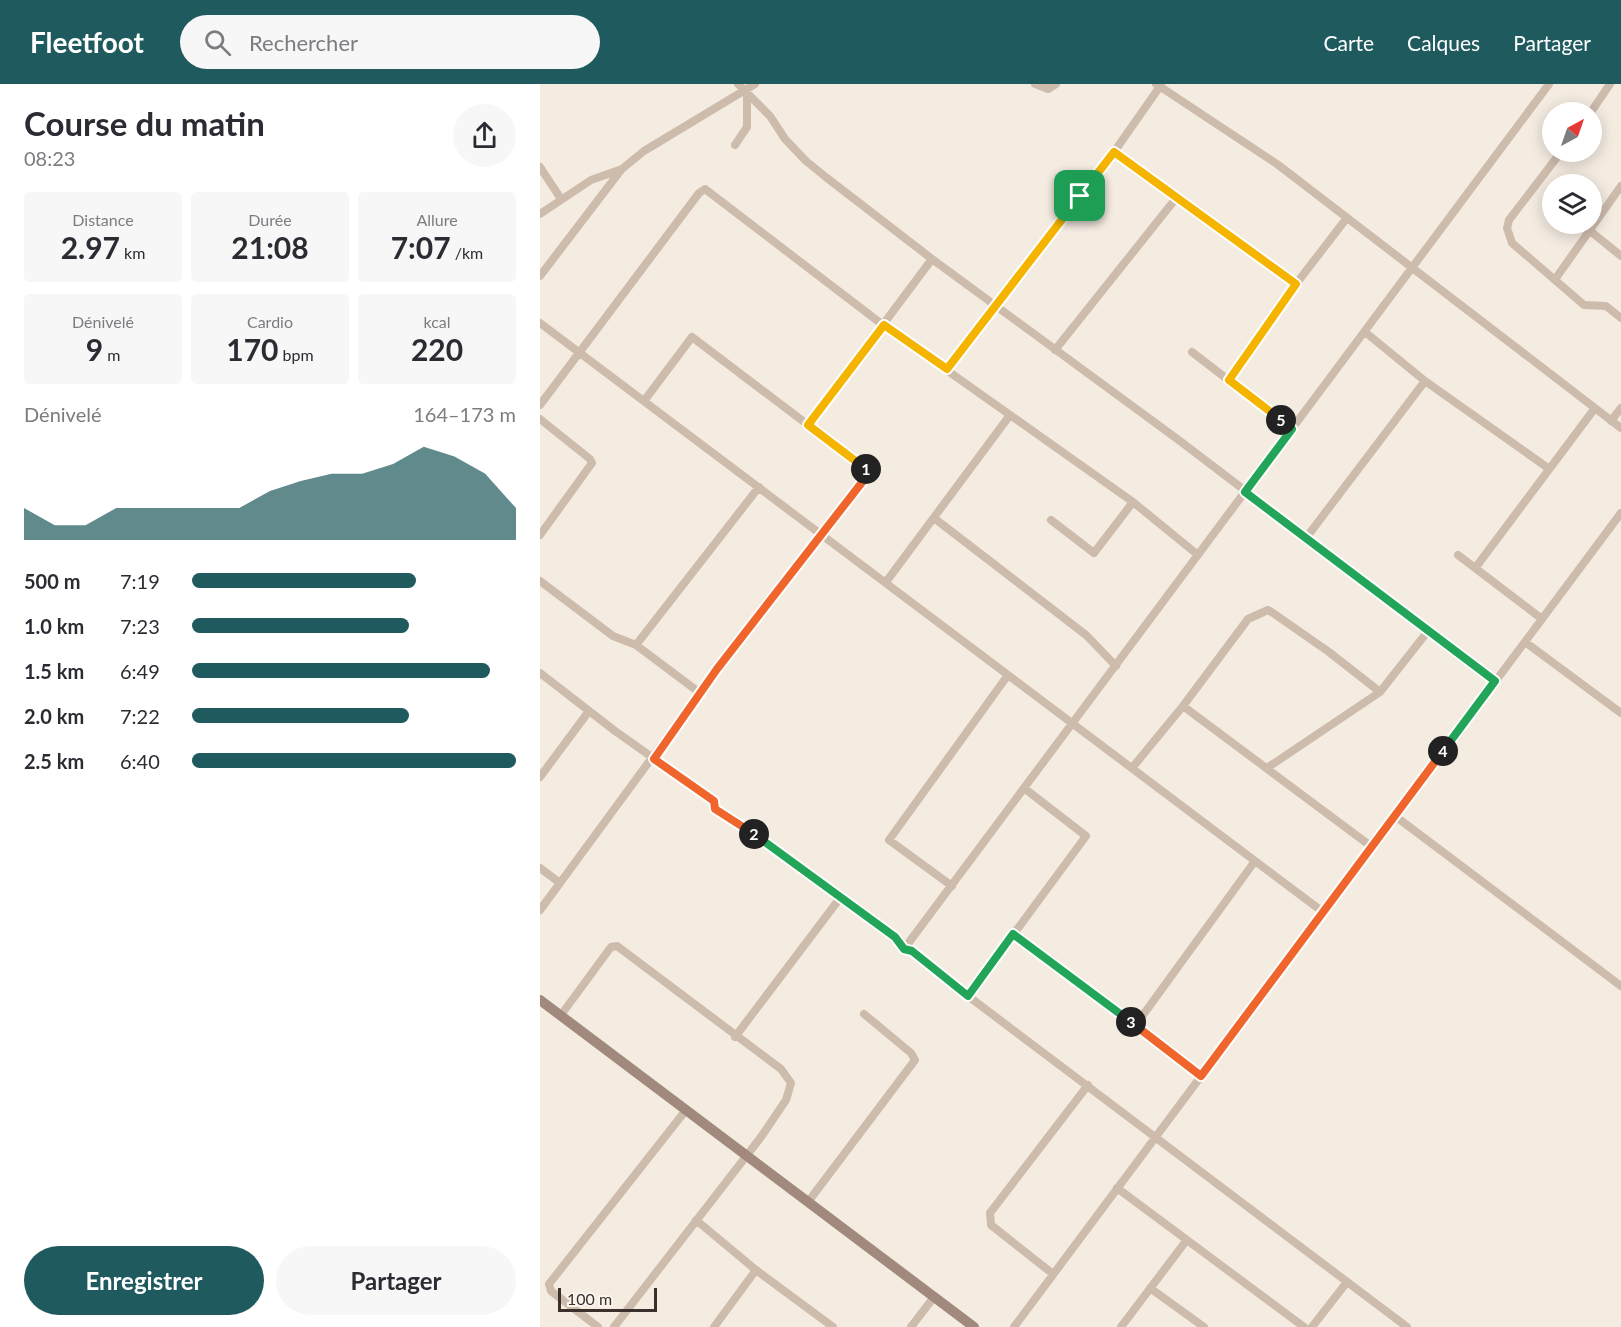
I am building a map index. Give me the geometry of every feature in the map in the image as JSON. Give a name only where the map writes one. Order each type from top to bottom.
[{"type":"street","points":[[540,276],[622,169],[644,151],[743,88],[755,84]]},
{"type":"street","points":[[1035,84],[1048,89],[1056,84]]},
{"type":"street","points":[[904,949],[1549,84]]},
{"type":"street","points":[[1598,102],[1610,84]]},
{"type":"street","points":[[947,369],[1114,152],[1159,85],[1277,164],[1411,269],[1512,342],[1621,428]]},
{"type":"street","points":[[735,146],[747,127],[743,88]]},
{"type":"street","points":[[743,88],[806,161],[932,260],[1180,441],[1495,681]]},
{"type":"street","points":[[1114,152],[1296,284]]},
{"type":"street","points":[[1554,162],[1509,220],[1507,228],[1512,243],[1556,278],[1584,305],[1606,306],[1621,318]]},
{"type":"street","points":[[540,167],[561,199]]},
{"type":"street","points":[[540,214],[591,180],[622,169]]},
{"type":"street","points":[[1602,213],[1621,186]]},
{"type":"street","points":[[540,405],[699,193],[705,189],[884,325],[1133,502],[1198,555]]},
{"type":"street","points":[[1055,350],[1177,197]]},
{"type":"street","points":[[1611,201],[1621,207]]},
{"type":"street","points":[[1229,380],[1296,284],[1346,219]]},
{"type":"street","points":[[1556,278],[1586,234]]},
{"type":"street","points":[[1594,234],[1621,256]]},
{"type":"street","points":[[808,425],[932,260]]},
{"type":"street","points":[[540,322],[1323,912]]},
{"type":"street","points":[[1365,332],[1425,381],[1548,468]]},
{"type":"street","points":[[540,910],[654,759],[700,693],[870,472],[692,337],[644,401]]},
{"type":"street","points":[[1192,352],[1292,429]]},
{"type":"street","points":[[1306,538],[1425,381]]},
{"type":"street","points":[[1476,567],[1595,408]]},
{"type":"street","points":[[1611,420],[1621,408]]},
{"type":"street","points":[[886,582],[1010,415]]},
{"type":"street","points":[[540,419],[592,463],[540,535]]},
{"type":"street","points":[[636,645],[759,487]]},
{"type":"street","points":[[1051,520],[1094,553],[1133,502]]},
{"type":"street","points":[[1014,1327],[1621,513]]},
{"type":"street","points":[[934,518],[1086,635],[1116,666]]},
{"type":"street","points":[[1458,555],[1542,619]]},
{"type":"street","points":[[540,580],[613,636],[636,645],[700,693]]},
{"type":"street","points":[[1132,768],[1183,706],[1248,619],[1268,610],[1329,652],[1380,692]]},
{"type":"street","points":[[1267,768],[1380,692],[1428,631]]},
{"type":"street","points":[[1524,642],[1621,713]]},
{"type":"street","points":[[540,673],[714,801],[715,809],[895,937],[904,949],[912,951],[968,996],[1407,1327]]},
{"type":"street","points":[[952,886],[889,840],[1008,675]]},
{"type":"street","points":[[1183,706],[1372,847]]},
{"type":"street","points":[[540,777],[589,711]]},
{"type":"street","points":[[968,996],[1086,836],[1024,788]]},
{"type":"street","points":[[1395,816],[1621,986]]},
{"type":"street","points":[[1135,1026],[1255,861]]},
{"type":"street","points":[[540,868],[560,883]]},
{"type":"street","points":[[735,1037],[840,898]]},
{"type":"street","points":[[1013,934],[1201,1076]]},
{"type":"street","points":[[561,1016],[611,947],[617,946],[735,1037],[781,1069],[791,1083],[786,1100],[614,1327]]},
{"type":"street","points":[[540,1000],[974,1327]]},
{"type":"street","points":[[808,1202],[915,1060],[911,1053],[864,1014]]},
{"type":"street","points":[[1053,1274],[991,1224],[990,1213],[1088,1085]]},
{"type":"street","points":[[598,1327],[551,1291],[549,1284],[686,1110]]},
{"type":"street","points":[[1117,1188],[1304,1327]]},
{"type":"street","points":[[696,1220],[756,1270],[833,1327]]},
{"type":"street","points":[[1120,1327],[1186,1241]]},
{"type":"street","points":[[715,1327],[756,1270]]},
{"type":"street","points":[[1312,1327],[1347,1282]]},
{"type":"street","points":[[1150,1288],[1204,1327]]},
{"type":"street","points":[[911,1327],[934,1297]]},
{"type":"route","points":[[1114,152],[1296,284],[1229,380],[1292,429],[1245,492],[1495,681],[1201,1076],[1013,934],[968,996],[912,951],[904,949],[895,937],[757,836],[715,809],[714,801],[654,759],[717,669],[789,580],[870,472],[808,425],[884,325],[947,369],[1080,196],[1114,152]]}]
